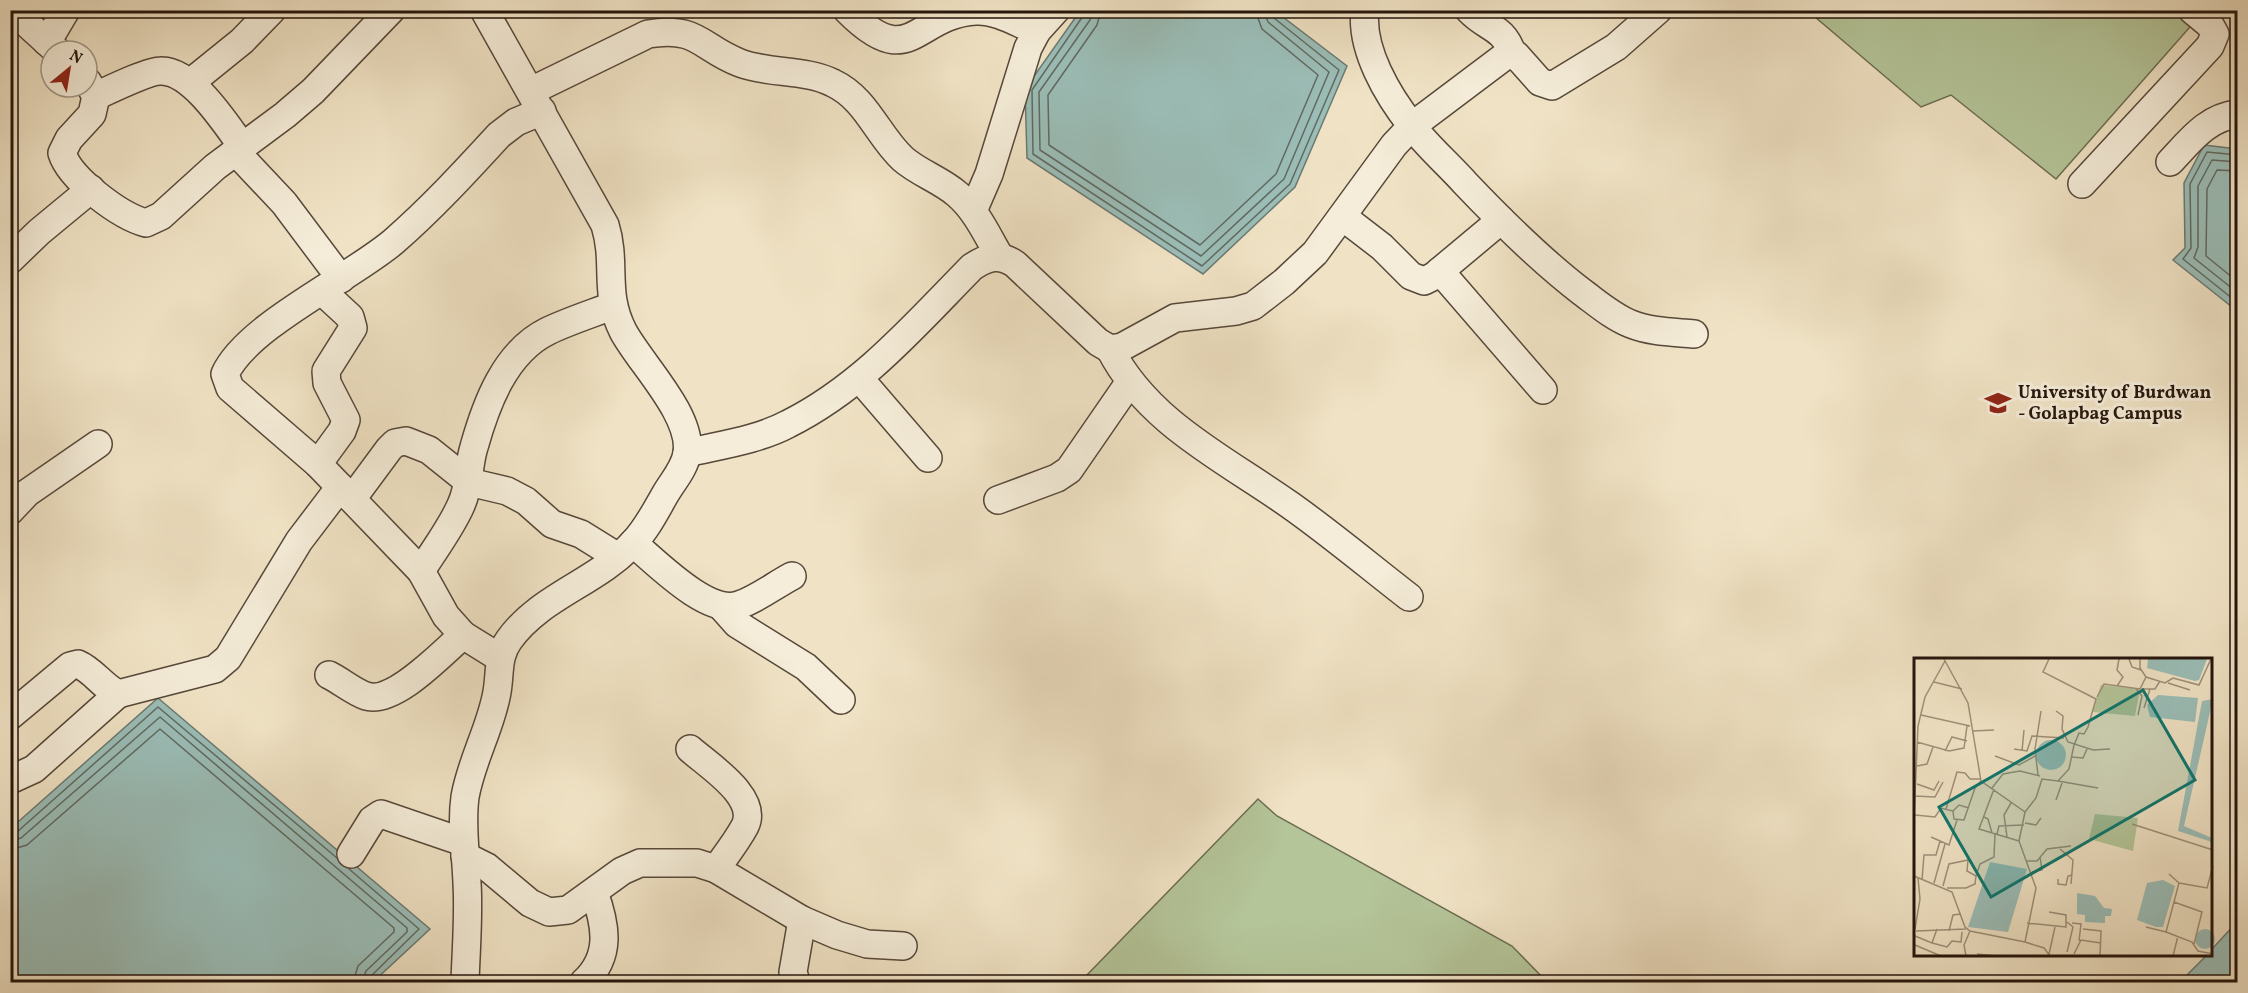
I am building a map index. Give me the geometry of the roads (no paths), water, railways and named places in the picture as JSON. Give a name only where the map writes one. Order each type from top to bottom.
[{"type":"street","points":[[12,10],[43,39]]},
{"type":"street","points":[[55,39],[66,10]]},
{"type":"street","points":[[190,83],[242,41],[272,10]]},
{"type":"street","points":[[92,99],[92,114],[69,139],[62,153],[66,166],[91,189],[131,219],[147,223],[160,216],[238,148],[285,115],[313,91],[391,10]]},
{"type":"street","points":[[470,981],[464,849],[465,797],[497,694],[500,658],[508,641],[537,611],[625,550],[681,469],[687,453],[685,433],[660,382],[623,332],[612,306],[610,289],[612,246],[605,225],[484,10]]},
{"type":"street","points":[[847,10],[867,31],[887,40],[905,39],[955,15],[974,11],[993,12],[1037,31]]},
{"type":"street","points":[[973,211],[989,174],[1028,48],[1037,31],[1056,10]]},
{"type":"street","points":[[1341,10],[1364,18],[1381,77],[1412,126],[1547,265],[1610,314],[1631,324],[1652,330],[1694,334]]},
{"type":"street","points":[[1469,10],[1500,31],[1508,41],[1512,53],[1521,58],[1540,82],[1552,86],[1616,47],[1658,10]]},
{"type":"street","points":[[2082,184],[2210,45],[2215,34],[2210,25],[2192,10]]},
{"type":"street","points":[[500,658],[463,635],[446,616],[421,571],[318,464],[230,388],[225,374],[231,360],[263,330],[392,243],[499,135],[537,101],[653,22],[669,31],[688,34],[737,62],[759,69],[830,81],[844,88],[864,106],[889,144],[905,160],[957,194],[973,211],[1000,257]]},
{"type":"street","points":[[1110,349],[1122,347],[1175,318],[1236,311],[1253,306],[1284,282],[1315,253],[1394,145],[1412,126],[1512,53]]},
{"type":"street","points":[[99,86],[160,70],[174,73],[190,83],[238,148],[284,203],[332,285],[350,317],[353,328],[326,371],[327,383],[346,420],[342,432],[318,464]]},
{"type":"street","points":[[2170,162],[2209,122],[2223,115],[2238,114]]},
{"type":"street","points":[[10,260],[39,232],[91,189]]},
{"type":"street","points":[[1342,217],[1382,247],[1411,276],[1424,281],[1440,271],[1501,220]]},
{"type":"street","points":[[687,453],[764,434],[788,424],[860,379],[972,267],[986,258],[1000,257],[1015,264],[1098,342],[1110,349],[1130,383],[1174,425],[1228,466],[1303,515],[1409,597]]},
{"type":"street","points":[[1440,271],[1543,390]]},
{"type":"street","points":[[421,571],[461,505],[469,482],[471,456],[483,412],[503,374],[526,345],[547,331],[612,306]]},
{"type":"street","points":[[860,379],[927,458]]},
{"type":"street","points":[[998,500],[1057,478],[1069,470],[1130,383]]},
{"type":"street","points":[[10,780],[34,769],[118,694],[215,669],[228,658],[299,541],[395,443],[406,441],[429,450],[469,482],[507,491],[526,501],[552,524],[625,550],[702,599],[721,606],[738,606],[792,576]]},
{"type":"street","points":[[10,512],[27,493],[98,444]]},
{"type":"street","points":[[721,606],[737,624],[806,668],[841,700]]},
{"type":"street","points":[[329,675],[367,696],[384,696],[397,691],[463,635]]},
{"type":"street","points":[[10,716],[70,666],[78,664],[87,668],[106,688],[118,694]]},
{"type":"street","points":[[690,748],[742,795],[748,808],[746,824],[716,869]]},
{"type":"street","points":[[351,854],[372,820],[381,814],[464,849],[530,903],[549,912],[568,909],[622,872],[640,863],[697,862],[716,869],[802,920],[867,944],[903,946]]},
{"type":"street","points":[[584,982],[603,954],[604,918],[594,892]]},
{"type":"street","points":[[796,982],[793,972],[802,920]]},
{"type":"water","points":[[1080,11],[1275,11],[1347,66],[1295,187],[1203,274],[1027,158],[1025,89]]},
{"type":"water","points":[[2204,145],[2237,149],[2237,311],[2173,260],[2185,248],[2184,183]]},
{"type":"water","points":[[158,698],[430,929],[373,982],[11,982],[10,829]]},
{"type":"water","points":[[2237,922],[2237,982],[2180,982],[2205,957],[2212,957],[2212,949]]},
{"type":"place","name":"University of Burdwan - Golapbag Campus","points":[[1998,403]]}]
